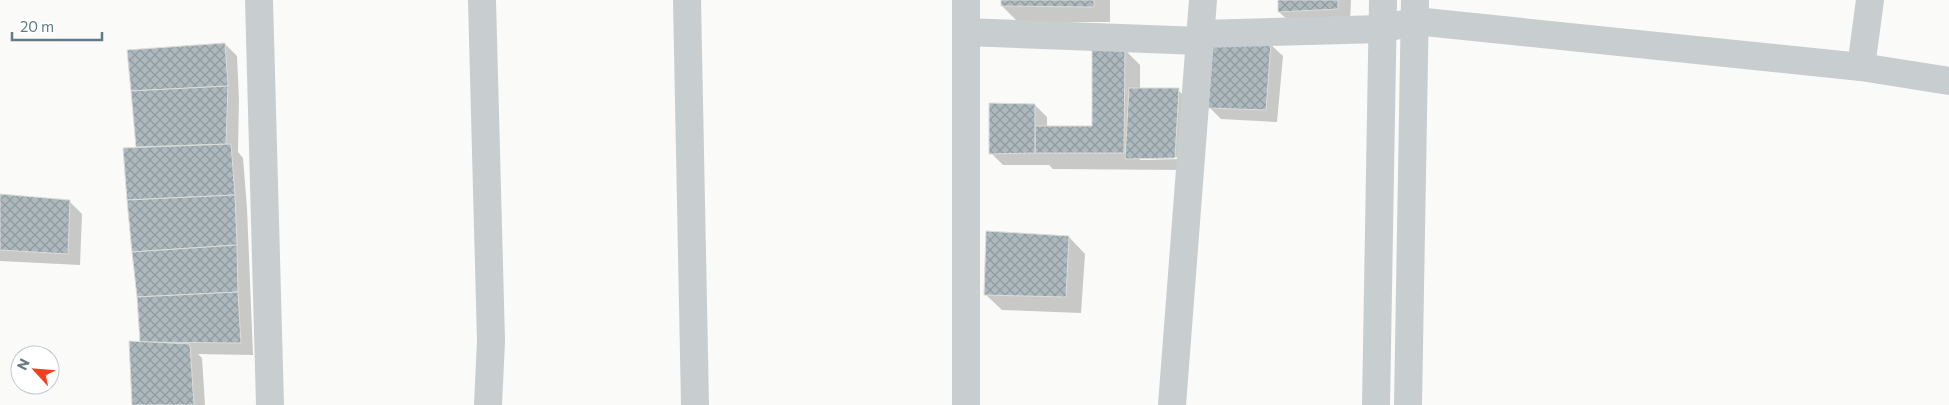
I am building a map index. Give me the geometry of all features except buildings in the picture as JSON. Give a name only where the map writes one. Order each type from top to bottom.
[{"type":"street","points":[[259,0],[270,405]]},
{"type":"street","points":[[482,0],[491,341],[488,405]]},
{"type":"street","points":[[687,0],[696,405]]},
{"type":"street","points":[[966,0],[966,405]]},
{"type":"street","points":[[1172,405],[1203,0]]},
{"type":"street","points":[[1376,405],[1383,0]]},
{"type":"street","points":[[1861,67],[1870,0]]},
{"type":"street","points":[[966,32],[1200,37],[1383,29],[1415,10],[1861,67],[1949,81]]},
{"type":"street","points":[[1408,405],[1415,10]]}]
